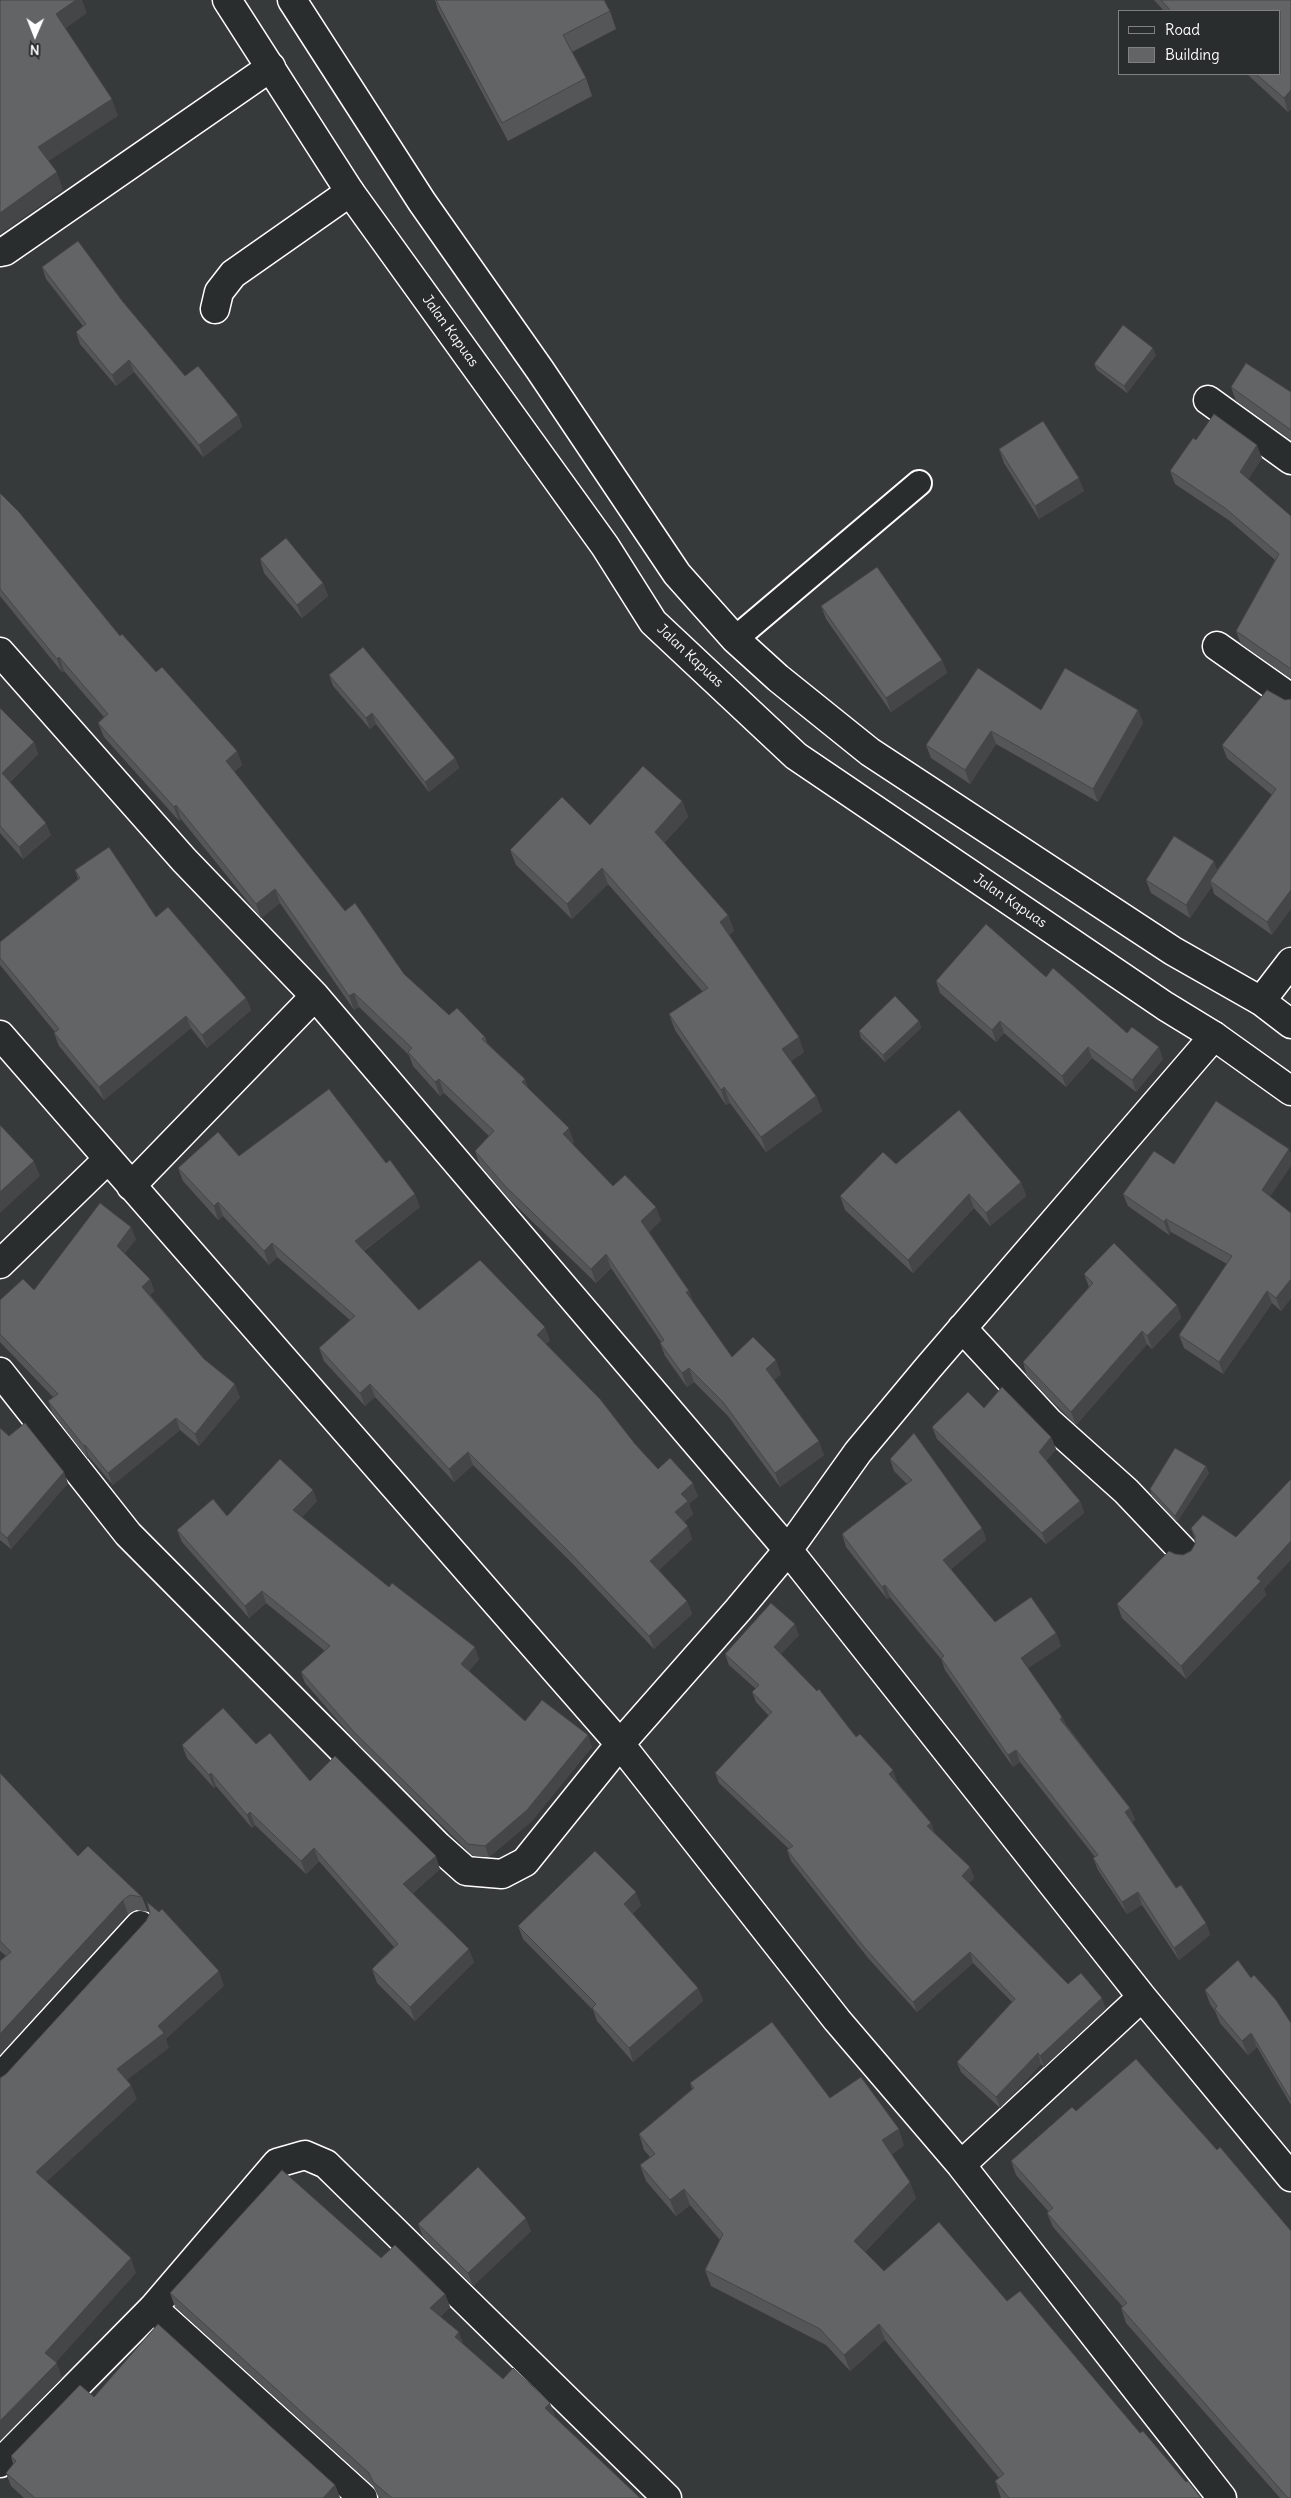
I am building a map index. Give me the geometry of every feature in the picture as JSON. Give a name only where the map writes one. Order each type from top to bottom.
[{"type":"street","name":"Jalan Kapuas","points":[[227,0],[350,192],[605,546],[653,622],[796,756],[1148,995],[1214,1036],[1291,1091]]},
{"type":"street","points":[[292,0],[422,202],[540,370],[677,574],[734,639],[778,678],[870,752],[1173,951],[1261,1001],[1291,1024]]},
{"type":"street","points":[[0,252],[5,251],[271,67]]},
{"type":"street","points":[[215,310],[219,292],[233,274],[350,192]]},
{"type":"street","points":[[1208,400],[1291,460]]},
{"type":"street","points":[[1217,646],[1291,698]]},
{"type":"street","points":[[0,652],[184,860],[314,996],[788,1550],[1142,1997],[1291,2177]]},
{"type":"street","points":[[1261,1001],[1291,962]]},
{"type":"street","points":[[131,1186],[314,996]]},
{"type":"street","points":[[0,1035],[106,1160],[131,1186],[620,1744],[836,2020],[961,2165],[1222,2498]]},
{"type":"street","points":[[0,1372],[128,1534],[466,1871],[502,1874],[525,1862],[620,1744],[788,1550],[858,1452],[962,1328],[1214,1036]]},
{"type":"street","points":[[0,1264],[106,1160]]},
{"type":"street","points":[[962,1328],[1049,1422],[1126,1491],[1185,1553]]},
{"type":"street","points":[[0,2078],[140,1925]]},
{"type":"street","points":[[961,2165],[1142,1997]]},
{"type":"street","points":[[0,2463],[153,2308],[277,2163],[305,2155],[326,2164],[667,2498]]},
{"type":"street","points":[[153,2308],[363,2498]]},
{"type":"lane","points":[[734,639],[920,482]]},
{"type":"building","points":[[0,0],[76,0],[56,14],[112,99],[38,147],[57,172],[0,213]]},
{"type":"building","points":[[436,0],[604,0],[610,11],[563,35],[586,78],[502,123]]},
{"type":"building","points":[[1161,0],[1291,0],[1291,90],[1284,98],[1257,75],[1281,75],[1281,10],[1170,10]]},
{"type":"building","points":[[78,241],[123,302],[185,376],[198,366],[238,415],[199,445],[129,360],[112,375],[76,332],[86,324],[42,267]]},
{"type":"building","points":[[1123,325],[1153,348],[1124,386],[1094,364]]},
{"type":"building","points":[[1246,363],[1291,392],[1291,430],[1231,387]]},
{"type":"building","points":[[1214,414],[1257,445],[1240,472],[1291,516],[1291,669],[1236,631],[1279,554],[1225,508],[1170,471],[1193,438],[1196,440]]},
{"type":"building","points":[[1043,421],[1079,478],[1035,506],[999,449]]},
{"type":"building","points":[[0,493],[19,512],[120,636],[122,634],[156,672],[162,667],[237,751],[226,761],[345,911],[355,903],[404,974],[449,1015],[457,1008],[485,1037],[482,1039],[525,1079],[522,1082],[569,1128],[563,1134],[613,1186],[625,1175],[656,1207],[641,1221],[689,1291],[686,1292],[732,1357],[753,1337],[776,1360],[766,1369],[819,1441],[775,1473],[723,1402],[689,1368],[682,1373],[660,1343],[664,1340],[606,1254],[591,1269],[505,1186],[475,1151],[494,1131],[439,1079],[435,1082],[408,1052],[412,1048],[354,993],[349,996],[275,889],[256,904],[176,805],[174,807],[98,723],[108,714],[59,657],[57,659],[0,589]]},
{"type":"building","points":[[286,538],[323,583],[297,605],[260,559]]},
{"type":"building","points":[[877,567],[942,660],[886,698],[821,606]]},
{"type":"building","points":[[363,647],[455,758],[425,782],[372,713],[366,718],[329,675]]},
{"type":"building","points":[[978,668],[1041,710],[1065,668],[1138,710],[1093,789],[991,731],[965,770],[926,745]]},
{"type":"building","points":[[1267,690],[1285,700],[1291,699],[1291,890],[1267,922],[1210,881],[1276,789],[1222,745]]},
{"type":"building","points":[[0,708],[34,742],[2,773],[46,823],[19,847],[0,826]]},
{"type":"building","points":[[643,766],[682,801],[655,832],[728,915],[720,922],[799,1037],[782,1049],[816,1096],[761,1137],[724,1087],[721,1090],[669,1014],[708,988],[602,868],[567,904],[510,850],[562,797],[590,825]]},
{"type":"building","points":[[1174,836],[1214,861],[1186,905],[1146,880]]},
{"type":"building","points":[[109,847],[156,917],[168,907],[246,998],[202,1035],[186,1016],[99,1087],[54,1033],[59,1029],[0,958],[0,942],[80,878],[75,870]]},
{"type":"building","points":[[986,924],[1046,977],[1053,968],[1127,1033],[1132,1027],[1159,1047],[1132,1080],[1088,1047],[1062,1076],[1000,1021],[992,1030],[936,981]]},
{"type":"building","points":[[895,996],[919,1021],[883,1055],[859,1031]]},
{"type":"building","points":[[329,1089],[386,1163],[390,1160],[415,1194],[355,1241],[419,1310],[480,1260],[545,1327],[537,1335],[600,1399],[635,1444],[658,1469],[670,1458],[693,1483],[681,1494],[688,1501],[675,1512],[688,1526],[650,1561],[687,1601],[649,1636],[568,1551],[468,1452],[449,1469],[370,1384],[360,1393],[319,1348],[355,1316],[272,1243],[264,1251],[218,1202],[214,1206],[178,1168],[218,1132],[239,1156]]},
{"type":"building","points":[[1216,1101],[1289,1149],[1262,1190],[1291,1213],[1291,1279],[1276,1298],[1267,1291],[1219,1362],[1179,1335],[1232,1256],[1166,1219],[1164,1222],[1123,1194],[1154,1151],[1174,1164]]},
{"type":"building","points":[[959,1110],[1021,1182],[986,1213],[969,1194],[908,1260],[840,1196],[883,1152],[896,1164]]},
{"type":"building","points":[[0,1125],[34,1161],[0,1192]]},
{"type":"building","points":[[100,1203],[131,1227],[117,1246],[150,1279],[142,1287],[204,1359],[235,1384],[195,1434],[176,1418],[108,1473],[48,1401],[58,1394],[0,1334],[0,1300],[23,1279],[34,1290]]},
{"type":"building","points":[[1114,1243],[1177,1305],[1147,1336],[1142,1331],[1071,1412],[1023,1362],[1093,1283],[1084,1274]]},
{"type":"building","points":[[1002,1387],[1051,1437],[1039,1452],[1080,1501],[1042,1533],[932,1427],[968,1392],[984,1408]]},
{"type":"building","points":[[25,1423],[64,1472],[7,1538],[0,1532],[0,1428],[9,1436]]},
{"type":"building","points":[[914,1433],[982,1528],[943,1560],[995,1622],[1031,1597],[1056,1633],[1021,1658],[1062,1717],[1060,1719],[1130,1808],[1125,1812],[1176,1888],[1181,1885],[1206,1923],[1174,1948],[1138,1892],[1122,1902],[1093,1858],[1098,1855],[1016,1750],[1008,1755],[941,1658],[944,1656],[885,1585],[882,1587],[842,1534],[912,1480],[890,1459]]},
{"type":"building","points":[[1175,1448],[1206,1466],[1175,1516],[1150,1489]]},
{"type":"building","points":[[280,1459],[313,1490],[293,1510],[389,1587],[392,1583],[475,1647],[461,1664],[525,1721],[542,1700],[588,1735],[527,1810],[485,1846],[468,1844],[355,1733],[301,1672],[330,1646],[262,1591],[245,1606],[177,1530],[213,1499],[227,1516]]},
{"type":"building","points":[[1291,1479],[1291,1541],[1257,1578],[1261,1581],[1181,1666],[1117,1604],[1169,1551],[1183,1555],[1191,1551],[1195,1544],[1195,1536],[1191,1528],[1203,1515],[1236,1537]]},
{"type":"building","points":[[771,1603],[795,1624],[774,1647],[817,1691],[819,1689],[856,1737],[860,1734],[893,1770],[889,1774],[931,1823],[927,1826],[970,1867],[962,1876],[1068,1984],[1081,1973],[1102,1998],[1040,2056],[1038,2053],[996,2097],[957,2062],[1015,1999],[970,1952],[913,2002],[864,1947],[787,1850],[793,1846],[715,1773],[772,1712],[752,1692],[759,1685],[725,1654]]},
{"type":"building","points":[[223,1708],[256,1744],[270,1733],[310,1781],[335,1756],[436,1856],[403,1884],[469,1949],[410,2007],[372,1969],[398,1944],[314,1848],[301,1861],[250,1812],[247,1815],[211,1773],[209,1775],[182,1745]]},
{"type":"building","points":[[0,1773],[78,1856],[88,1846],[142,1897],[130,1895],[123,1900],[0,2034],[0,1961],[11,1952],[0,1941]]},
{"type":"building","points":[[595,1851],[636,1892],[624,1904],[698,1988],[629,2048],[592,2008],[596,2004],[518,1926]]},
{"type":"building","points":[[147,1902],[159,1912],[162,1909],[219,1971],[158,2026],[164,2033],[117,2069],[131,2085],[36,2172],[131,2258],[45,2353],[57,2363],[0,2421],[0,2078],[6,2074],[146,1921],[150,1913]]},
{"type":"building","points":[[1238,1960],[1251,1978],[1254,1975],[1276,2000],[1291,2023],[1291,2100],[1251,2033],[1242,2041],[1215,2009],[1217,2006],[1205,1990]]},
{"type":"building","points":[[772,2022],[830,2098],[861,2077],[899,2129],[882,2140],[910,2182],[854,2241],[884,2271],[939,2222],[1007,2301],[1020,2291],[1140,2433],[1143,2431],[1201,2498],[1009,2498],[995,2481],[1004,2474],[879,2324],[844,2355],[820,2329],[705,2270],[723,2234],[684,2189],[670,2200],[640,2165],[655,2154],[639,2134],[694,2088],[690,2083]]},
{"type":"building","points":[[1136,2059],[1217,2150],[1220,2147],[1291,2231],[1291,2498],[1288,2498],[1121,2308],[1127,2303],[1047,2213],[1053,2208],[1011,2161],[1072,2107],[1076,2111]]},
{"type":"building","points":[[478,2167],[526,2218],[468,2273],[418,2224]]},
{"type":"building","points":[[282,2170],[381,2258],[395,2245],[445,2294],[430,2308],[459,2332],[455,2337],[503,2379],[513,2368],[550,2403],[545,2408],[640,2498],[392,2498],[373,2482],[369,2473],[170,2293]]},
{"type":"building","points":[[158,2324],[335,2485],[323,2498],[35,2498],[6,2473],[16,2461],[11,2456],[80,2385],[94,2397]]}]
